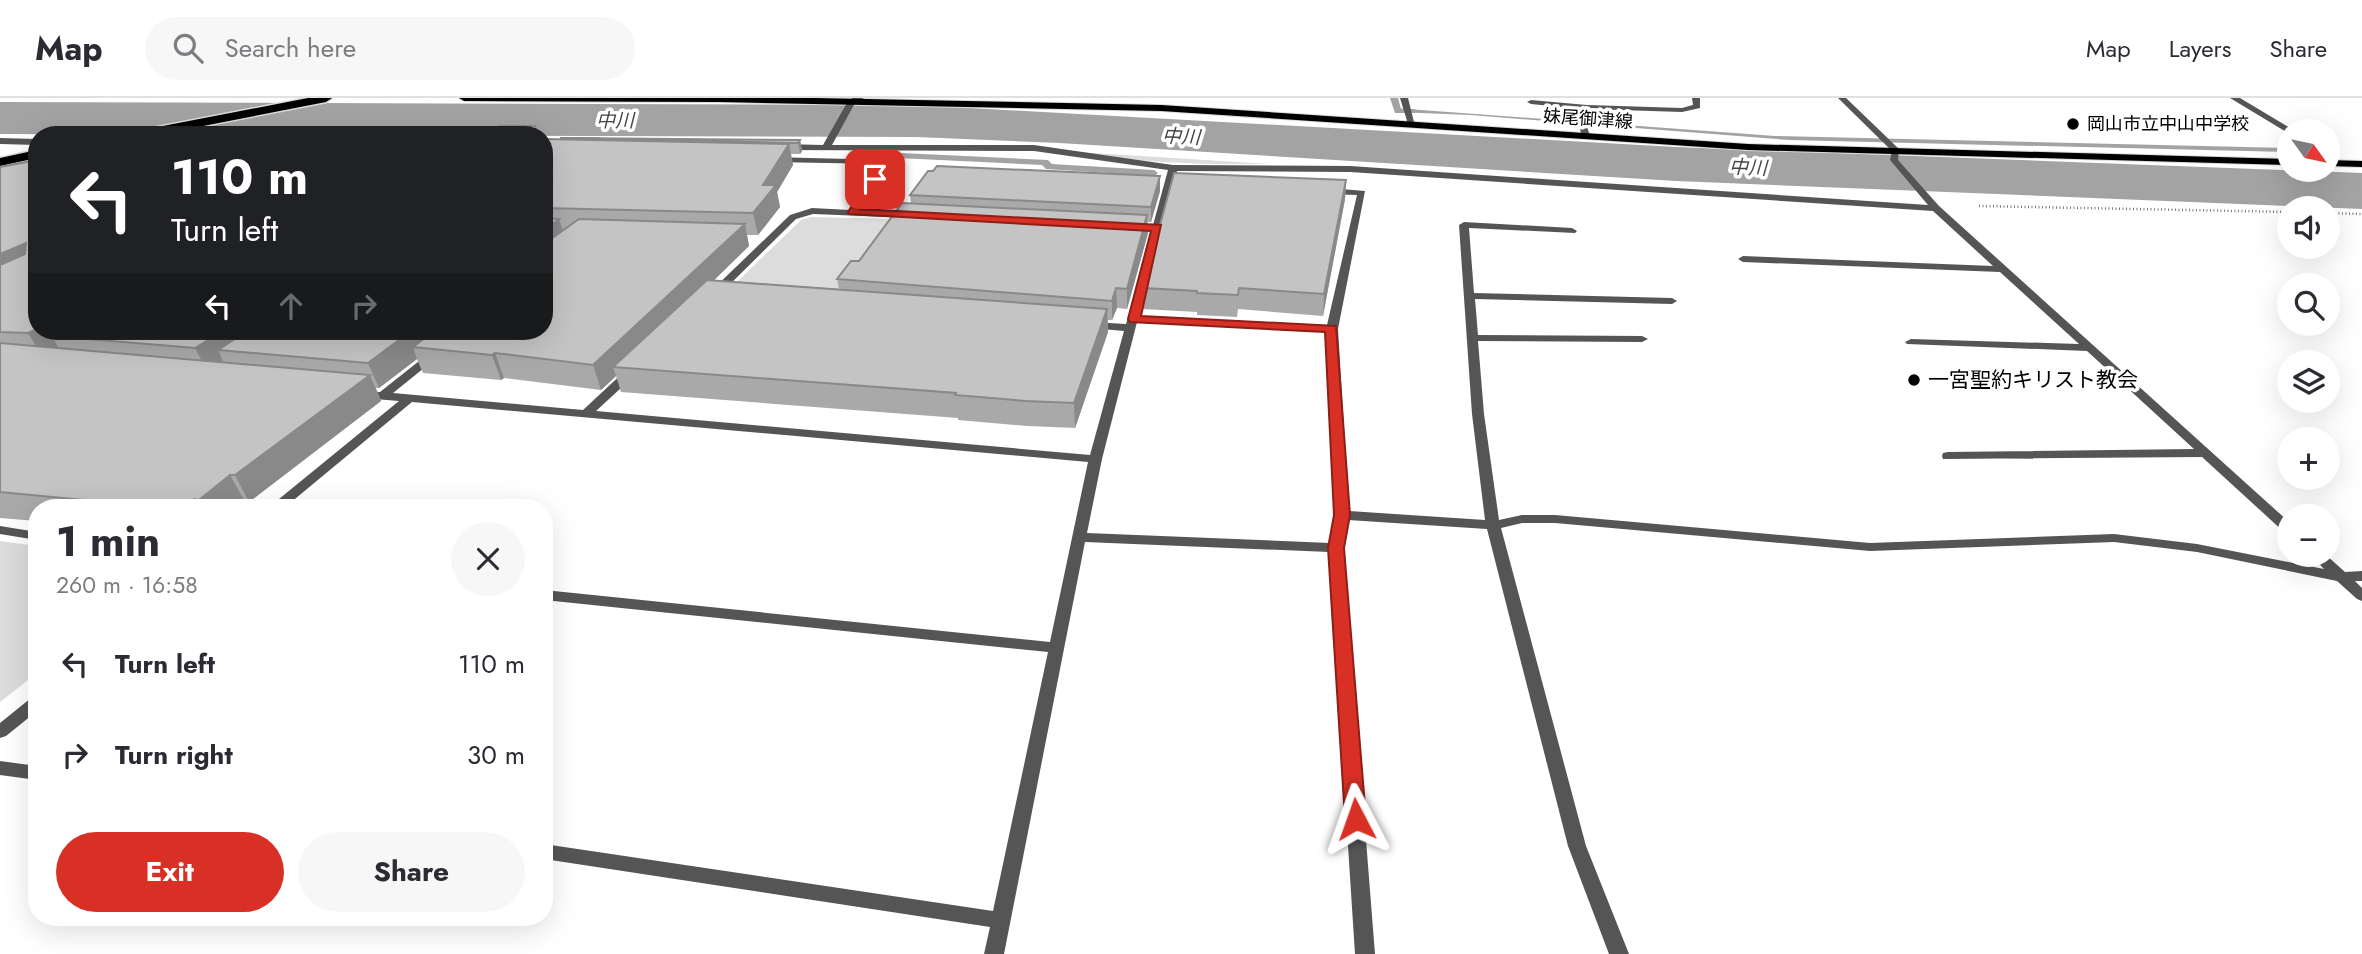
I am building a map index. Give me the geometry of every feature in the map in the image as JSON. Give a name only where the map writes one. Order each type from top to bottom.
[{"type":"highway","points":[[183,126],[322,99]]},
{"type":"highway","points":[[0,162],[28,156]]},
{"type":"main road","name":"妹尾御津線","points":[[464,98],[1051,102],[1895,156],[2277,162]]},
{"type":"main road","points":[[2340,163],[2362,164]]},
{"type":"street","points":[[1404,98],[1412,124]]},
{"type":"street","points":[[1580,98],[1587,107]]},
{"type":"street","points":[[1531,102],[1682,110],[1697,106],[1696,98]]},
{"type":"street","points":[[1842,98],[1895,156],[1936,208],[2277,518]]},
{"type":"street","points":[[2234,98],[2277,123]]},
{"type":"street","points":[[826,146],[854,102]]},
{"type":"street","points":[[1586,136],[1579,113],[1587,107]]},
{"type":"street","points":[[0,141],[28,142]]},
{"type":"street","points":[[772,147],[1034,148],[1173,167],[1350,169],[1936,208]]},
{"type":"street","points":[[763,159],[886,162],[853,212]]},
{"type":"street","points":[[994,954],[1095,459],[1157,228],[1176,184],[1173,167]]},
{"type":"street","points":[[1307,190],[1362,193],[1332,329],[1342,515],[1336,548],[1365,954]]},
{"type":"street","points":[[703,304],[793,217],[812,211],[922,215]]},
{"type":"street","points":[[1116,225],[1157,228]]},
{"type":"street","points":[[1572,231],[1464,225],[1478,414],[1493,525],[1577,846],[1619,954]]},
{"type":"street","points":[[755,241],[769,241]]},
{"type":"street","points":[[1743,259],[2002,269]]},
{"type":"street","points":[[713,295],[727,296]]},
{"type":"street","points":[[1469,296],[1672,301]]},
{"type":"street","points":[[1076,323],[1332,329]]},
{"type":"street","points":[[1472,338],[1642,340]]},
{"type":"street","points":[[382,396],[453,340]]},
{"type":"street","points":[[1911,342],[2090,348]]},
{"type":"street","points":[[585,415],[634,369]]},
{"type":"street","points":[[342,392],[1095,459]]},
{"type":"street","points":[[286,499],[410,398]]},
{"type":"street","points":[[1948,456],[2205,453]]},
{"type":"street","points":[[1342,515],[1493,525],[1522,519],[1555,519],[1890,548],[2114,538],[2197,548],[2342,577],[2362,576]]},
{"type":"street","points":[[0,530],[28,535]]},
{"type":"street","points":[[1079,537],[1336,548]]},
{"type":"street","points":[[2331,567],[2362,596]]},
{"type":"street","points":[[553,596],[1056,648]]},
{"type":"street","points":[[0,732],[28,709]]},
{"type":"street","points":[[0,768],[28,773]]},
{"type":"street","points":[[553,851],[1001,920]]},
{"type":"path","points":[[1936,208],[1998,204],[2277,212]]},
{"type":"path","points":[[2340,213],[2362,214]]},
{"type":"shaded area","points":[[1394,108],[1775,136],[2277,148],[2277,152],[1789,140],[1470,115],[1396,112]]},
{"type":"shaded area","points":[[1077,152],[1269,164],[1125,159]]},
{"type":"shaded area","points":[[811,217],[897,219],[831,297],[736,283],[801,220]]},
{"type":"shaded area","points":[[0,541],[28,545],[28,680],[0,702]]},
{"type":"building","points":[[560,138],[800,140],[798,143]]},
{"type":"building","points":[[553,139],[789,144],[763,185],[776,185],[753,213],[553,208]]},
{"type":"building","points":[[28,162],[28,333],[0,332],[0,265],[25,254],[26,243],[0,254],[0,167]]},
{"type":"building","points":[[937,166],[1160,176],[1151,207],[910,195],[928,171],[933,171]]},
{"type":"building","points":[[1174,173],[1346,180],[1324,294],[1239,288],[1238,295],[1143,288]]},
{"type":"building","points":[[902,203],[1147,215],[1127,289],[1116,288],[1112,301],[837,279],[851,261],[859,261]]},
{"type":"building","points":[[579,219],[745,224],[593,365],[495,353],[492,355],[413,347],[422,340],[553,340],[553,238]]},
{"type":"building","points":[[707,280],[1107,309],[1074,403],[613,367]]},
{"type":"building","points":[[100,340],[208,340],[195,348]]},
{"type":"building","points":[[233,340],[399,340],[368,363],[218,350]]},
{"type":"building","points":[[0,343],[370,375],[200,499],[73,499],[0,492]]},
{"type":"waterway","points":[[1394,98],[1398,111],[1414,111]]},
{"type":"waterway","name":"中川","points":[[0,118],[916,121],[1676,164],[2362,191]]},
{"type":"waterway","points":[[901,156],[1048,163],[1046,166],[1154,173]]},
{"type":"place","name":"岡山市立中山中学校","points":[[2073,124]]},
{"type":"place","name":"一宮聖約キリスト教会","points":[[1914,380]]},
{"type":"route","points":[[875,179],[853,212],[1157,228],[1134,319],[1332,329],[1342,515],[1336,548],[1356,819]]}]
